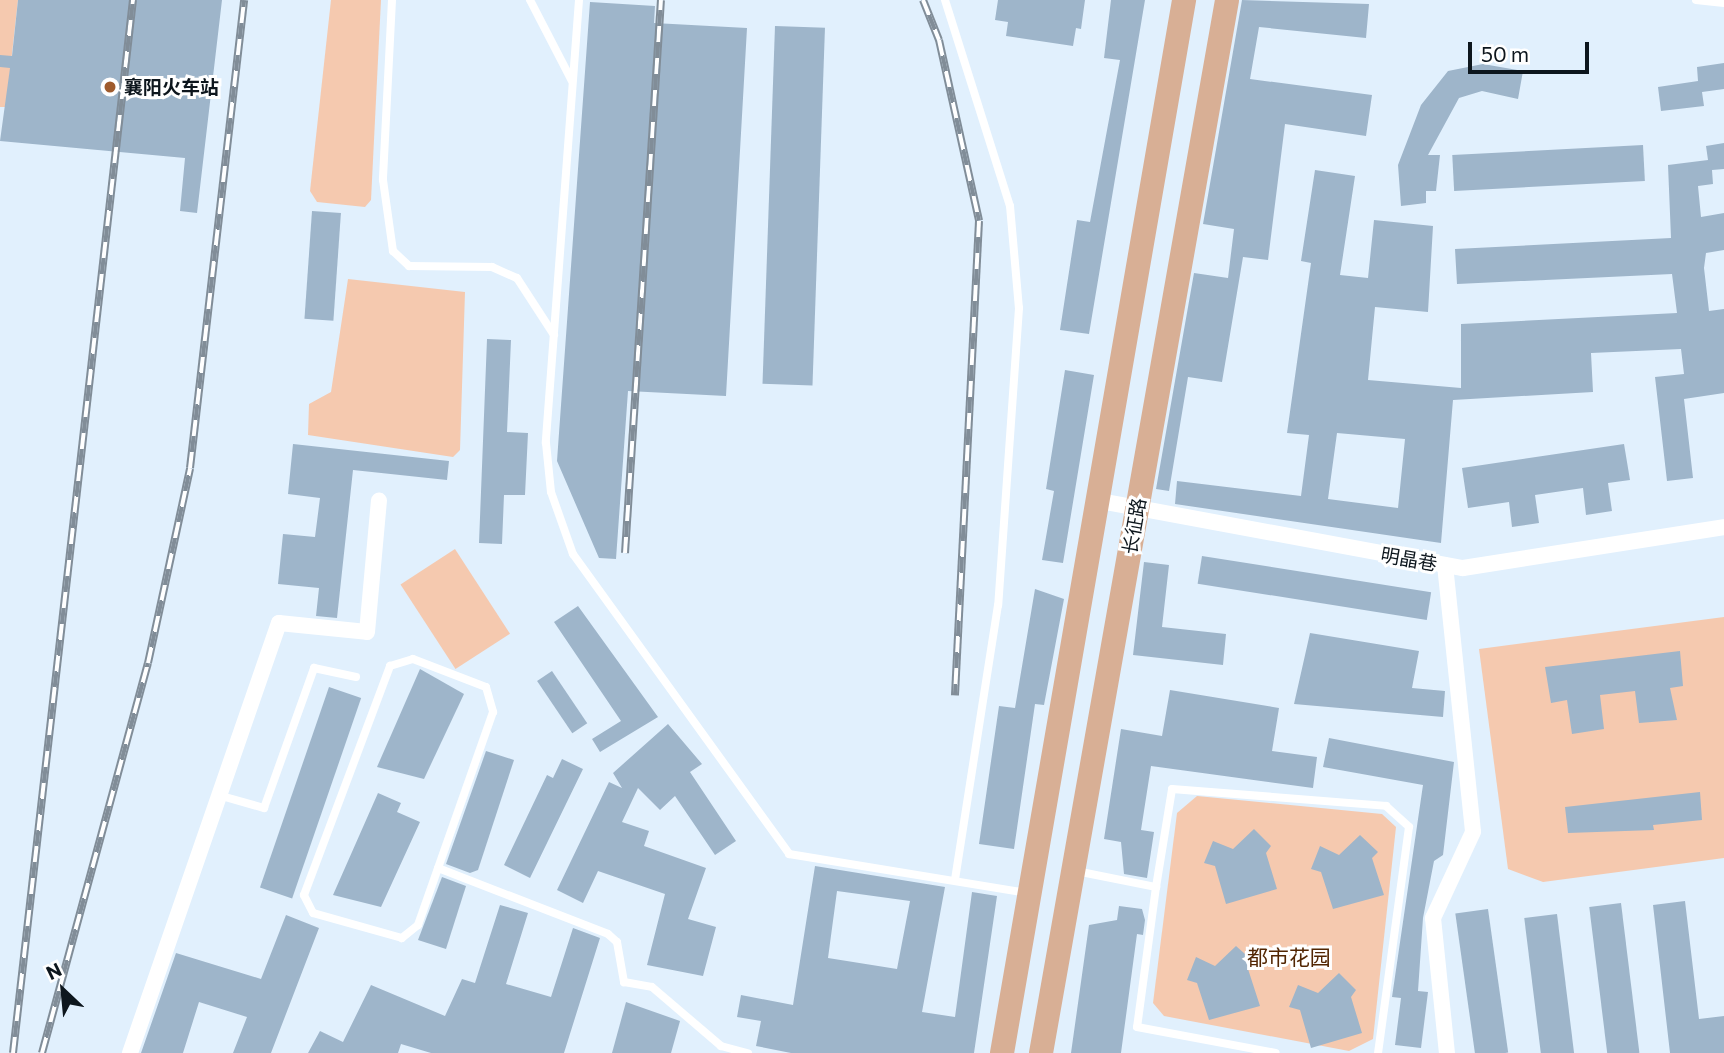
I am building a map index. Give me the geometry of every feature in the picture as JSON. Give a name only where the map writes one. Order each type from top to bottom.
[{"type":"main road","points":[[1002,1053],[1026,893],[1184,0]]},
{"type":"main road","name":"长征路","points":[[1041,1053],[1227,0]]},
{"type":"street","name":"明晶巷","points":[[1095,500],[1137,511],[1463,568],[1724,527]]},
{"type":"street","points":[[130,1053],[279,623],[367,632],[379,502]]},
{"type":"street","points":[[1445,565],[1472,832],[1433,918],[1447,1053]]},
{"type":"lane","points":[[392,0],[383,180],[393,251],[409,266],[492,267],[517,278],[554,335]]},
{"type":"lane","points":[[530,0],[573,83]]},
{"type":"lane","points":[[579,0],[546,443],[551,492],[573,554],[789,854],[1026,893]]},
{"type":"lane","points":[[945,0],[1010,206],[1019,308],[998,605],[955,881]]},
{"type":"lane","points":[[1696,0],[1724,4]]},
{"type":"lane","points":[[413,659],[486,687],[493,699],[438,868],[418,925],[402,939],[306,906],[304,895],[386,679],[399,660],[413,659]]},
{"type":"lane","points":[[218,795],[264,808],[314,668],[356,677]]},
{"type":"lane","points":[[1276,1053],[1138,1027],[1172,789],[1386,806],[1409,827],[1378,1053]]},
{"type":"lane","points":[[438,868],[608,934],[617,942],[624,982],[652,987],[721,1046],[748,1053]]},
{"type":"lane","points":[[1074,870],[1156,887]]},
{"type":"shaded area","points":[[0,0],[18,0],[6,107],[0,107]]},
{"type":"shaded area","points":[[331,0],[381,0],[371,200],[365,207],[317,202],[310,191]]},
{"type":"shaded area","points":[[348,279],[465,292],[460,450],[453,457],[308,435],[309,404],[331,392]]},
{"type":"shaded area","points":[[455,549],[510,634],[455,669],[400,584]]},
{"type":"shaded area","points":[[1724,617],[1724,858],[1543,882],[1508,869],[1479,649]]},
{"type":"shaded area","points":[[1197,796],[1382,814],[1396,827],[1373,1039],[1349,1051],[1164,1016],[1153,1003],[1177,813]]},
{"type":"building","name":"襄阳火车站","points":[[18,0],[222,0],[197,213],[180,211],[185,158],[0,141],[10,68],[0,67],[0,55],[12,56]]},
{"type":"building","points":[[998,0],[1085,0],[1081,29],[1076,28],[1073,46],[1006,36],[1008,22],[995,20]]},
{"type":"building","points":[[1111,0],[1145,0],[1089,334],[1060,330],[1077,220],[1090,222],[1120,60],[1104,58]]},
{"type":"building","points":[[1242,0],[1369,4],[1366,38],[1259,27],[1250,79],[1372,95],[1366,136],[1285,124],[1268,260],[1243,257],[1222,382],[1188,377],[1169,491],[1156,489],[1194,273],[1228,278],[1234,229],[1203,224]]},
{"type":"building","points":[[590,2],[655,6],[654,23],[747,28],[726,396],[628,391],[616,559],[599,558],[557,461]]},
{"type":"building","points":[[775,26],[825,28],[812,386],[763,384]]},
{"type":"building","points":[[1724,63],[1724,89],[1702,92],[1704,106],[1661,111],[1658,87],[1698,81],[1697,67]]},
{"type":"building","points":[[1483,64],[1523,71],[1518,99],[1482,91],[1459,98],[1428,155],[1440,155],[1436,191],[1426,191],[1426,203],[1401,206],[1398,165],[1421,105],[1448,71]]},
{"type":"building","points":[[1724,143],[1724,169],[1712,170],[1713,184],[1698,186],[1701,217],[1724,213],[1724,250],[1706,253],[1704,268],[1709,311],[1724,309],[1724,393],[1684,399],[1693,478],[1667,481],[1655,377],[1684,374],[1681,349],[1591,353],[1593,392],[1453,400],[1441,543],[1175,504],[1177,481],[1301,496],[1309,435],[1287,433],[1311,263],[1301,261],[1315,170],[1355,176],[1340,275],[1368,278],[1374,220],[1433,226],[1428,312],[1375,307],[1368,380],[1461,388],[1461,324],[1677,313],[1672,274],[1457,284],[1455,249],[1671,238],[1668,165],[1708,160],[1706,146]],"holes":[[[1337,433],[1405,439],[1398,508],[1328,499]]]},
{"type":"building","points":[[1643,145],[1645,181],[1454,191],[1452,155]]},
{"type":"building","points":[[312,211],[341,213],[333,321],[304,319]]},
{"type":"building","points":[[487,339],[511,340],[507,432],[528,433],[525,495],[504,495],[502,544],[479,543]]},
{"type":"building","points":[[1065,370],[1094,375],[1063,563],[1042,560],[1054,491],[1046,489]]},
{"type":"building","points":[[293,444],[449,461],[447,480],[353,470],[337,618],[316,616],[319,588],[278,584],[283,534],[315,537],[320,498],[288,494]]},
{"type":"building","points":[[1624,444],[1630,480],[1608,483],[1612,511],[1586,515],[1583,488],[1535,495],[1539,523],[1512,527],[1509,502],[1468,508],[1462,468]]},
{"type":"building","points":[[1202,556],[1431,592],[1427,620],[1198,584]]},
{"type":"building","points":[[1144,562],[1169,565],[1162,627],[1226,634],[1223,665],[1133,655]]},
{"type":"building","points":[[1035,589],[1064,599],[1044,705],[1035,704],[1014,849],[979,844],[999,706],[1015,708]]},
{"type":"building","points":[[578,606],[658,717],[600,752],[592,739],[621,721],[554,622]]},
{"type":"building","points":[[1310,633],[1419,651],[1412,688],[1445,691],[1443,717],[1294,704]]},
{"type":"building","points":[[1680,651],[1683,686],[1670,688],[1677,720],[1639,723],[1635,691],[1600,695],[1604,729],[1572,734],[1567,700],[1551,703],[1545,667]]},
{"type":"building","points":[[420,669],[464,694],[424,779],[377,767]]},
{"type":"building","points":[[552,671],[587,723],[572,733],[537,681]]},
{"type":"building","points":[[329,687],[361,698],[292,899],[260,887]]},
{"type":"building","points":[[1170,690],[1279,708],[1272,751],[1317,757],[1313,788],[1151,766],[1141,830],[1154,832],[1147,878],[1124,874],[1121,842],[1104,839],[1121,729],[1162,736]]},
{"type":"building","points":[[668,724],[702,764],[690,772],[736,841],[715,855],[675,796],[660,810],[638,788],[622,822],[649,831],[644,846],[706,868],[688,919],[716,927],[703,976],[647,965],[665,894],[598,871],[583,903],[557,890],[609,782],[622,788],[613,773]]},
{"type":"building","points":[[1329,738],[1454,762],[1443,855],[1434,861],[1423,918],[1418,991],[1428,992],[1421,1048],[1395,1045],[1401,998],[1392,997],[1423,785],[1323,767]]},
{"type":"building","points":[[486,751],[514,760],[478,870],[470,873],[446,864]]},
{"type":"building","points":[[562,759],[583,769],[530,878],[504,865],[547,775],[553,778]]},
{"type":"building","points":[[1700,792],[1702,820],[1653,825],[1654,830],[1568,833],[1565,807]]},
{"type":"building","points":[[378,793],[401,803],[397,812],[420,822],[381,907],[333,895]]},
{"type":"building","points":[[1254,829],[1271,846],[1266,853],[1277,889],[1226,904],[1215,866],[1204,863],[1213,841],[1233,849]]},
{"type":"building","points":[[1360,835],[1378,852],[1372,858],[1384,895],[1333,909],[1321,872],[1311,869],[1320,846],[1339,855]]},
{"type":"building","points":[[815,866],[945,887],[922,1012],[955,1017],[972,892],[997,896],[974,1053],[791,1053],[756,1046],[761,1021],[737,1017],[741,995],[793,1005]],"holes":[[[837,891],[910,901],[897,969],[828,958]]]},
{"type":"building","points":[[442,877],[466,886],[446,949],[418,940]]},
{"type":"building","points":[[1685,901],[1699,1019],[1724,1016],[1724,1053],[1670,1053],[1653,905]]},
{"type":"building","points":[[1621,903],[1639,1053],[1607,1053],[1589,907]]},
{"type":"building","points":[[500,905],[528,913],[506,984],[551,997],[573,928],[600,938],[564,1053],[431,1053],[401,1044],[398,1053],[308,1053],[320,1031],[343,1042],[371,985],[445,1016],[462,979],[475,983]]},
{"type":"building","points":[[1119,906],[1142,909],[1145,920],[1143,935],[1137,934],[1121,1053],[1071,1053],[1089,925],[1117,920]]},
{"type":"building","points":[[1488,909],[1508,1053],[1475,1053],[1455,914]]},
{"type":"building","points":[[1557,914],[1574,1053],[1541,1053],[1524,918]]},
{"type":"building","points":[[286,915],[319,928],[271,1053],[233,1053],[247,1017],[199,1002],[183,1053],[141,1053],[176,953],[261,979]]},
{"type":"building","points":[[1236,946],[1254,962],[1248,969],[1260,1006],[1209,1020],[1197,983],[1187,980],[1196,957],[1215,966]]},
{"type":"building","points":[[1339,973],[1356,990],[1351,997],[1362,1033],[1311,1048],[1300,1010],[1289,1007],[1298,985],[1318,993]]},
{"type":"building","points":[[626,1002],[680,1021],[671,1053],[612,1053]]},
{"type":"railway","points":[[13,1053],[133,0]]},
{"type":"railway","points":[[42,1053],[148,663],[190,468],[244,0]]},
{"type":"railway","points":[[625,553],[661,0]]},
{"type":"railway","points":[[923,0],[939,40],[979,221],[955,695]]},
{"type":"place","name":"襄阳火车站","points":[[110,87]]},
{"type":"district","name":"都市花园","points":[[1289,957]]}]
